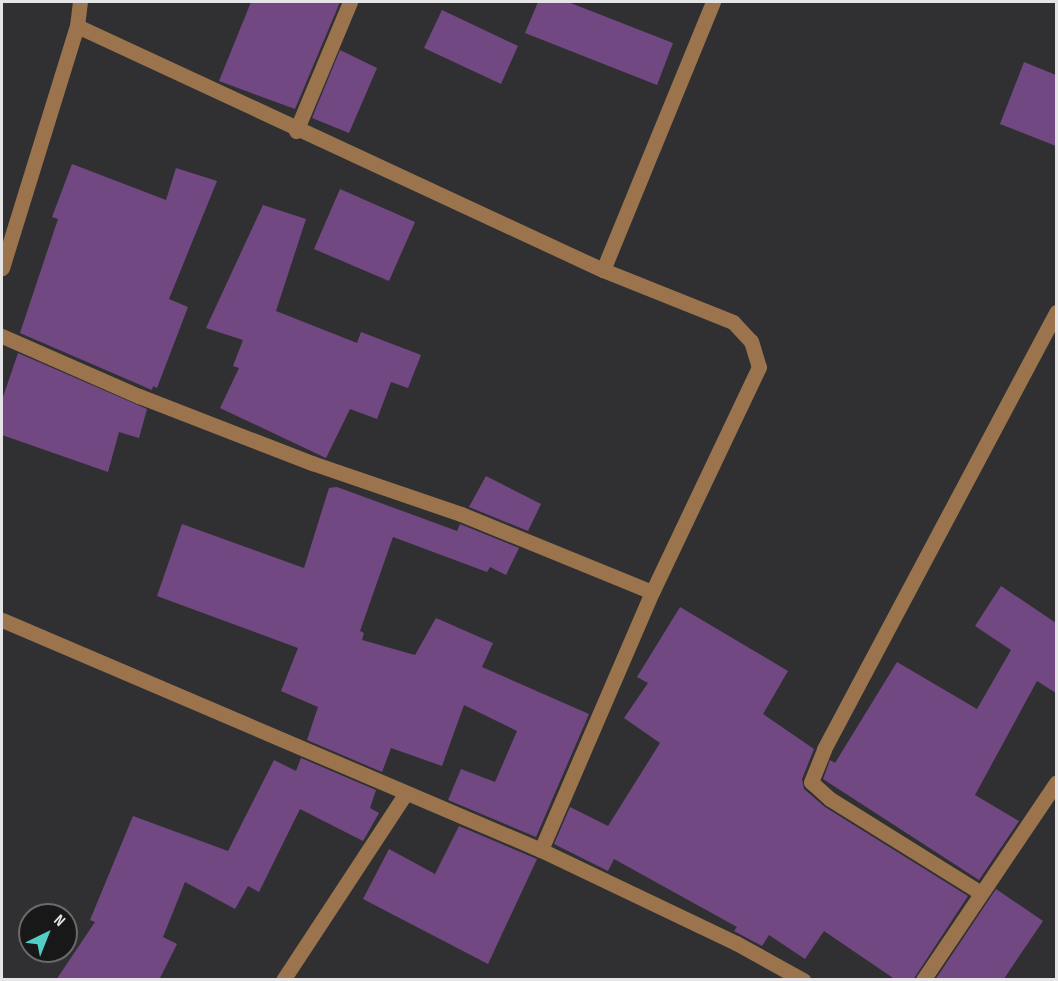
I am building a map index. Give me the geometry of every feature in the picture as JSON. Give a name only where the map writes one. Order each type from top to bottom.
[{"type":"street","points":[[2,268],[77,26],[80,2]]},
{"type":"street","points":[[296,131],[350,2]]},
{"type":"street","points":[[603,270],[712,2]]},
{"type":"street","points":[[77,26],[296,131],[603,270],[733,322],[751,341],[759,367],[652,591],[541,850]]},
{"type":"street","points":[[981,893],[830,799],[811,782],[824,749],[1056,312]]},
{"type":"street","points":[[2,336],[139,396],[461,514],[652,591]]},
{"type":"street","points":[[2,620],[541,850],[736,943],[803,980]]},
{"type":"street","points":[[923,980],[1056,783]]},
{"type":"street","points":[[283,980],[406,793]]},
{"type":"building","points":[[251,2],[340,2],[295,109],[219,81]]},
{"type":"building","points":[[538,2],[568,2],[673,43],[657,85],[525,33]]},
{"type":"building","points":[[442,10],[518,46],[501,84],[424,48]]},
{"type":"building","points":[[340,50],[377,68],[349,133],[312,118]]},
{"type":"building","points":[[1024,62],[1056,75],[1056,146],[1000,124]]},
{"type":"building","points":[[72,164],[166,200],[176,168],[217,181],[169,299],[188,307],[157,388],[153,386],[152,390],[20,333],[58,219],[52,217]]},
{"type":"building","points":[[340,189],[415,222],[389,281],[314,249]]},
{"type":"building","points":[[263,205],[306,219],[276,311],[357,343],[361,332],[421,355],[408,388],[391,382],[377,419],[350,409],[326,458],[220,408],[239,368],[233,366],[243,340],[206,328]]},
{"type":"building","points":[[18,353],[147,409],[139,438],[119,432],[108,472],[2,435],[2,400]]},
{"type":"building","points":[[486,476],[541,504],[528,531],[469,507]]},
{"type":"building","points":[[337,487],[457,531],[460,524],[519,548],[506,575],[490,567],[487,572],[393,537],[360,631],[364,633],[362,640],[415,655],[436,618],[493,643],[482,667],[589,714],[536,837],[448,800],[461,769],[495,782],[517,731],[464,705],[442,766],[391,748],[382,772],[307,740],[318,707],[281,691],[298,648],[157,596],[182,524],[304,568],[329,488]]},
{"type":"building","points":[[1001,586],[1056,623],[1056,693],[1037,681],[975,795],[1019,821],[979,880],[823,779],[830,760],[835,763],[897,662],[977,709],[1011,650],[975,626]]},
{"type":"building","points":[[680,607],[788,671],[763,714],[814,749],[802,779],[804,789],[825,807],[968,896],[913,980],[896,980],[824,931],[805,959],[769,935],[762,946],[734,931],[737,927],[614,859],[608,871],[554,844],[570,807],[608,826],[660,743],[624,718],[648,683],[637,677]]},
{"type":"building","points":[[301,758],[376,790],[370,808],[379,813],[363,841],[300,809],[259,892],[248,886],[235,909],[185,882],[163,937],[177,944],[159,980],[56,980],[67,963],[78,963],[78,947],[95,922],[90,920],[133,816],[228,851],[274,760],[296,771]]},
{"type":"building","points":[[459,826],[537,859],[488,964],[363,899],[389,849],[435,874]]},
{"type":"building","points":[[996,889],[1043,921],[1003,980],[935,980]]}]
